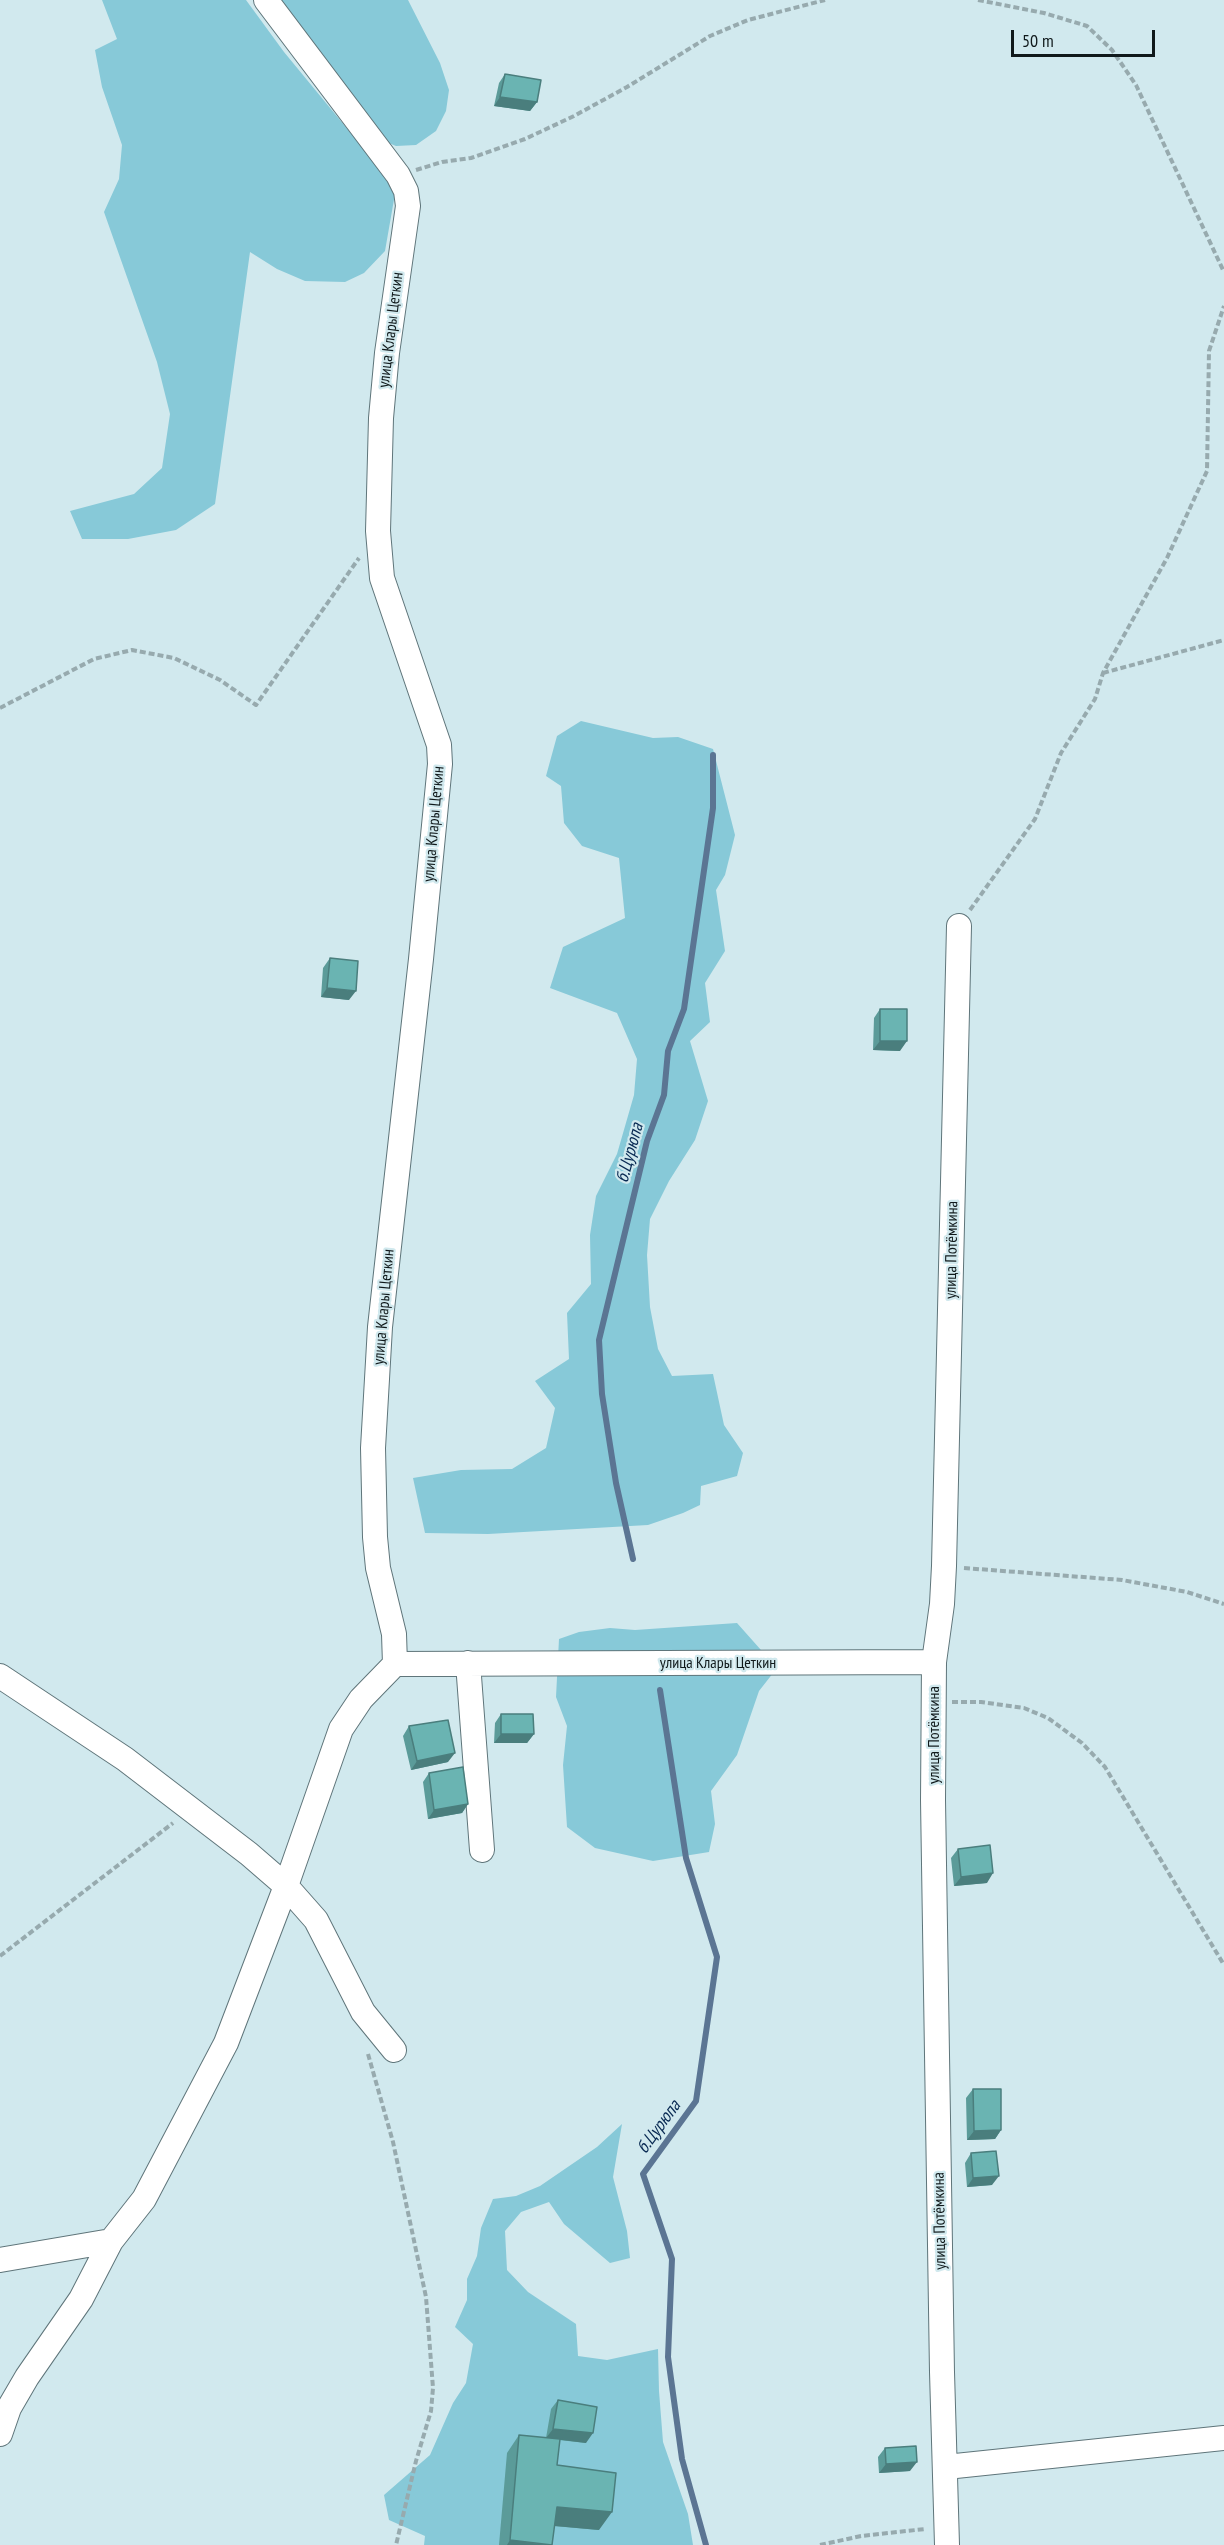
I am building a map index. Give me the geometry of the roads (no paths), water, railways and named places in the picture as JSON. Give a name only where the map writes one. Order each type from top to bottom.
[{"type":"street","name":"улица Клары Цеткин","points":[[266,0],[398,176],[406,191],[408,206],[390,320],[385,375],[379,471],[378,540],[382,578],[439,745],[440,764],[420,970],[380,1327],[373,1448],[378,1568],[394,1634],[395,1664],[934,1662]]},
{"type":"street","name":"улица Потёмкина","points":[[947,2536],[942,2360],[934,1662],[942,1604],[944,1566],[959,926]]},
{"type":"street","points":[[468,1663],[482,1850]]},
{"type":"street","points":[[0,2433],[9,2408],[27,2377],[81,2299],[111,2241],[144,2199],[226,2043],[286,1886],[341,1729],[361,1699],[395,1664]]},
{"type":"street","points":[[0,1676],[115,1752],[249,1854],[286,1886],[316,1920],[363,2012],[394,2050]]},
{"type":"street","points":[[0,2260],[111,2241]]},
{"type":"street","points":[[946,2468],[1224,2438]]},
{"type":"waterway","name":"б.Цурюпа","points":[[633,1559],[616,1483],[602,1394],[599,1340],[647,1141],[664,1095],[668,1051],[684,1009],[713,808],[713,755]]},
{"type":"waterway","name":"б.Цурюпа","points":[[660,1690],[686,1858],[717,1957],[696,2101],[643,2174],[672,2259],[668,2357],[682,2459],[706,2545]]}]
